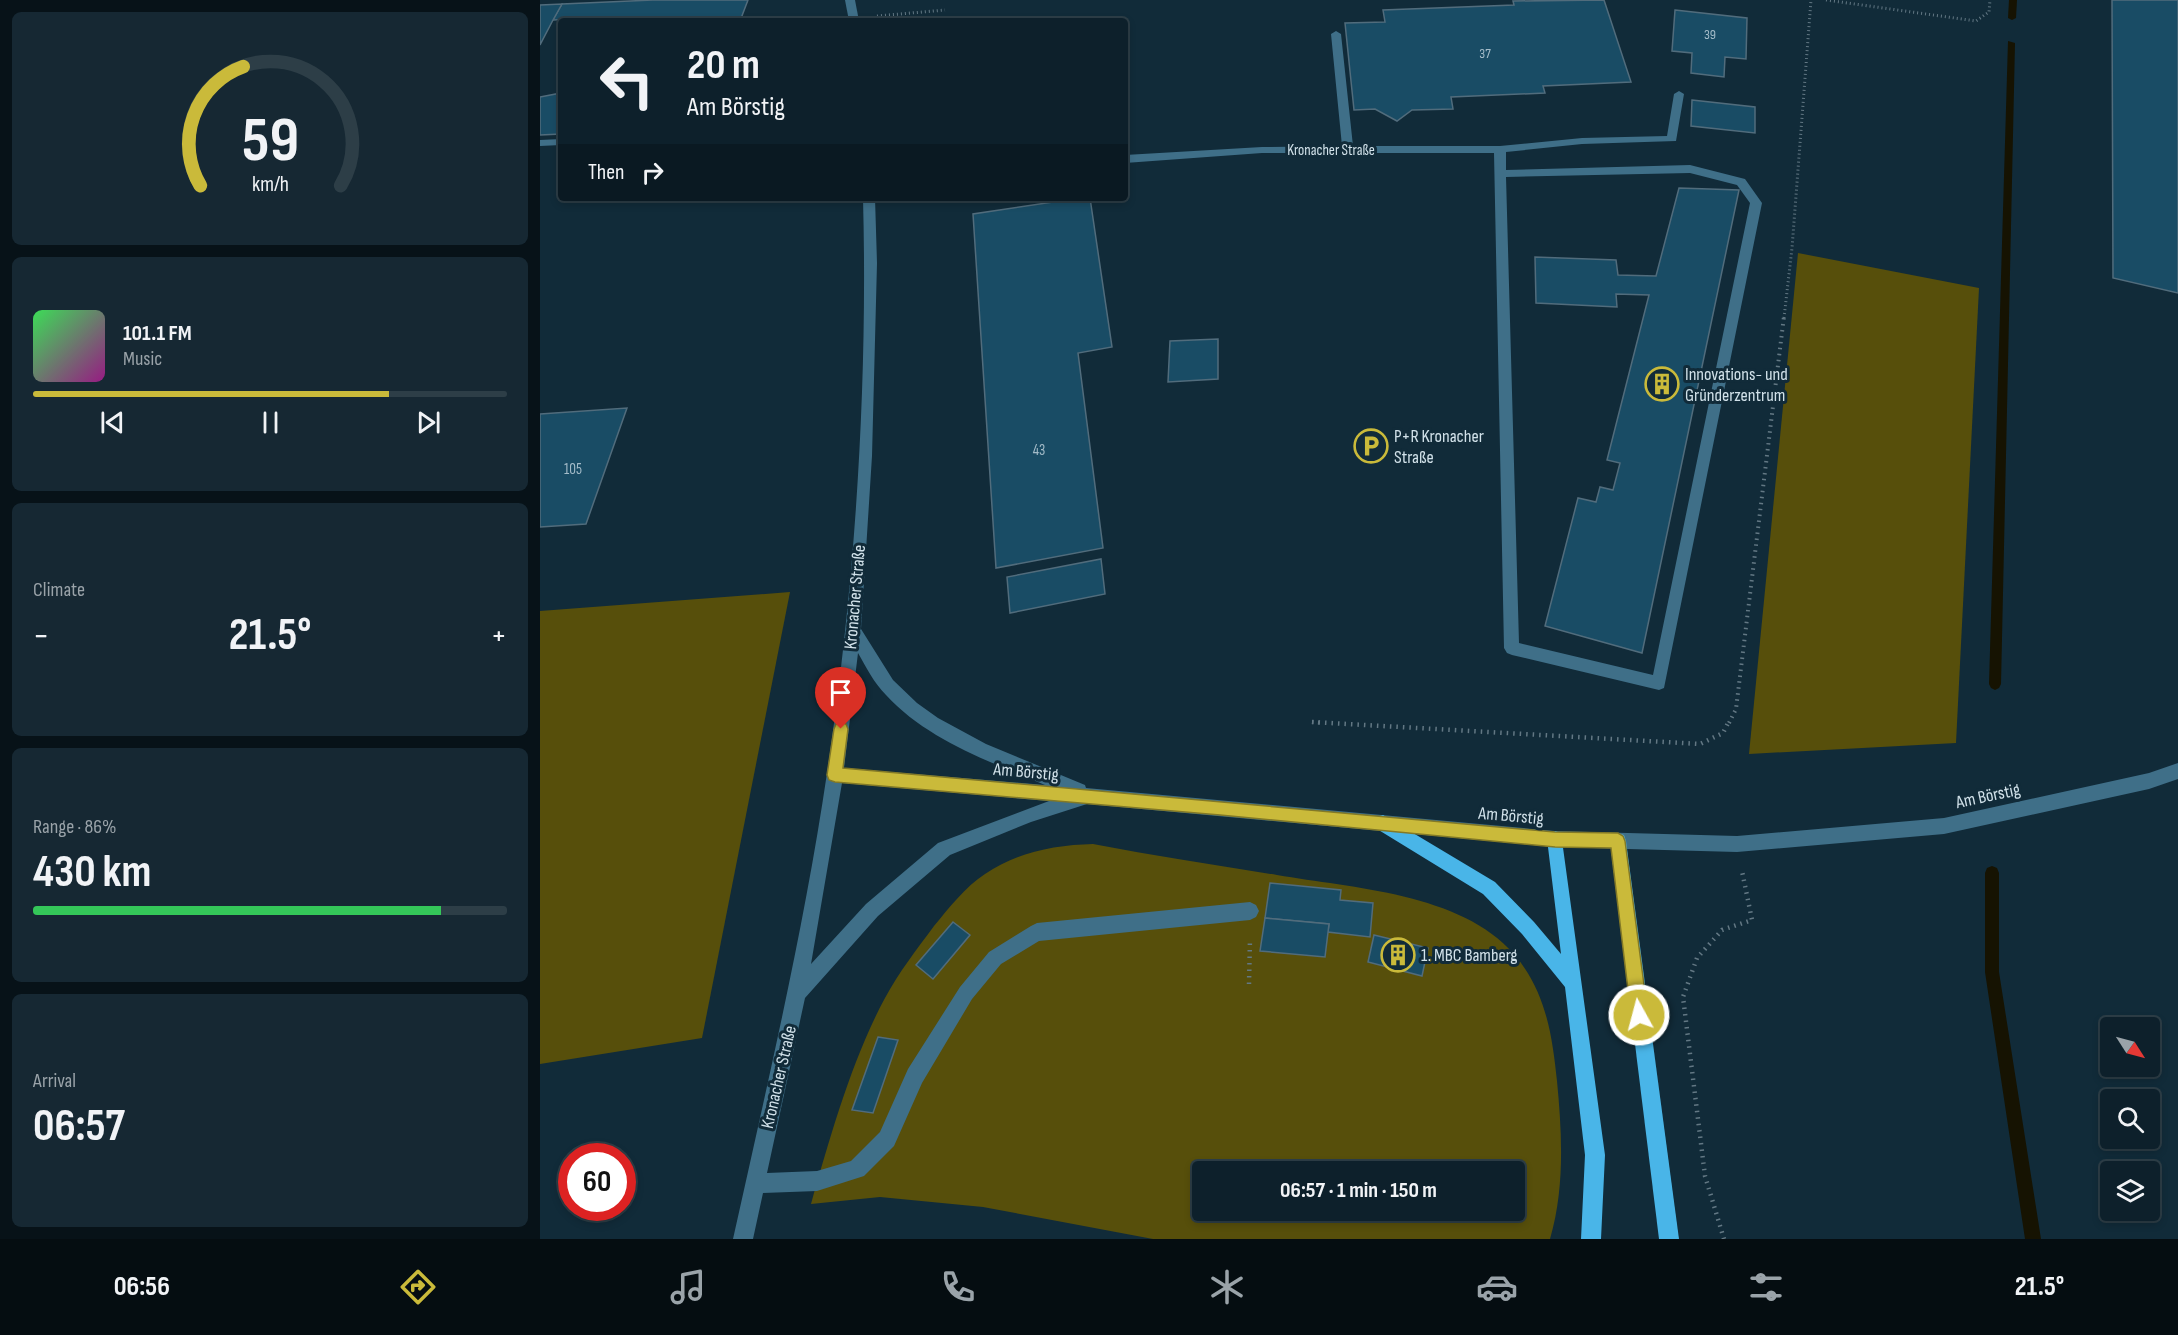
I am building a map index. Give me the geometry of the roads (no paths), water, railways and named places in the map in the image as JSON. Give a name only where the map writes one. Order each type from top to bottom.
[{"type":"main road","points":[[1383,823],[1489,888],[1528,928],[1574,984]]},
{"type":"main road","points":[[1555,839],[1595,1155],[1591,1239]]},
{"type":"main road","points":[[1618,841],[1669,1239]]},
{"type":"street","points":[[850,0],[853,18]]},
{"type":"street","points":[[1336,34],[1348,150]]},
{"type":"street","name":"Kronacher Straße","points":[[1128,159],[1262,150],[1500,149],[1582,141],[1672,139],[1680,94]]},
{"type":"street","points":[[540,143],[558,142]]},
{"type":"street","points":[[1500,149],[1500,180],[1512,648],[1659,683],[1756,202],[1741,182],[1690,170],[1500,180]]},
{"type":"street","name":"Kronacher Straße","points":[[743,1239],[797,993],[835,775],[853,630],[865,456],[871,262],[869,201]]},
{"type":"street","points":[[853,630],[891,690],[913,710],[939,728],[1090,796]]},
{"type":"street","name":"Am Börstig","points":[[835,775],[1555,839],[1737,844],[1944,826],[2149,781],[2178,771]]},
{"type":"street","points":[[797,993],[872,910],[944,849],[1030,814],[1090,796]]},
{"type":"street","points":[[754,1184],[817,1181],[857,1169],[887,1138],[915,1076],[966,993],[995,958],[1037,932],[1250,911]]},
{"type":"waterway","points":[[2012,18],[2013,0]]},
{"type":"waterway","points":[[1995,684],[2011,43]]},
{"type":"waterway","points":[[1992,873],[1992,972],[2033,1239]]},
{"type":"place","name":"Innovations- und Gründerzentrum","points":[[1662,384]]},
{"type":"place","name":"P+R Kronacher Straße","points":[[1371,446]]},
{"type":"place","name":"1. MBC Bamberg","points":[[1398,955]]}]
